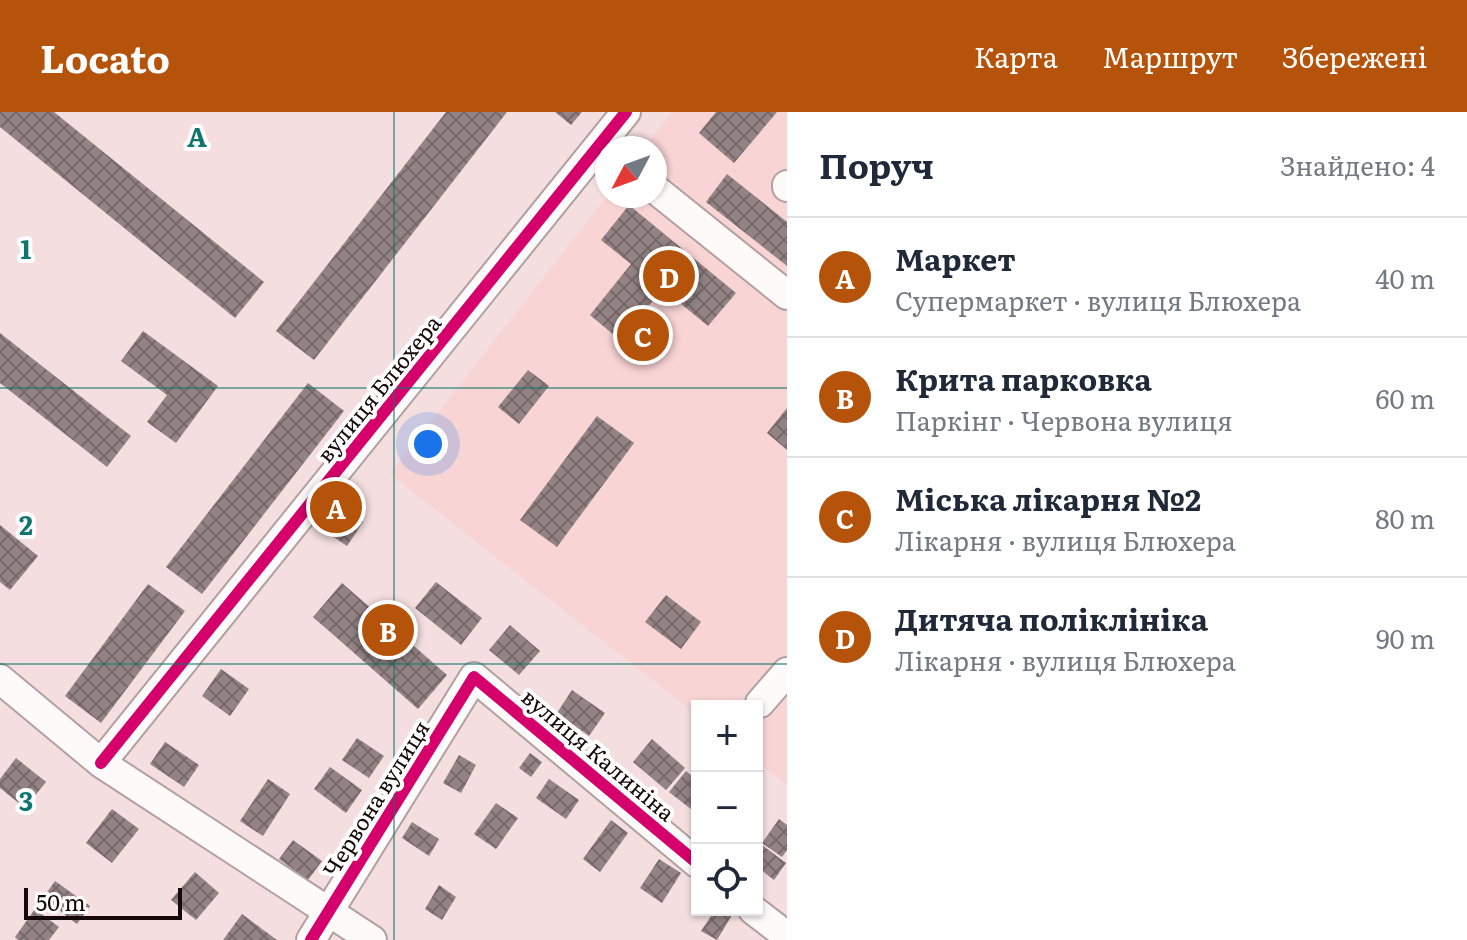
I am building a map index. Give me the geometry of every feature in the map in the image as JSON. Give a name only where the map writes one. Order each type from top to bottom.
[{"type":"street","name":"вулиця Блюхера","points":[[611,136],[626,112]]},
{"type":"street","name":"вулиця Блюхера","points":[[101,763],[595,159]]},
{"type":"street","points":[[667,199],[787,295]]},
{"type":"street","points":[[763,700],[787,672]]},
{"type":"street","name":"вулиця Калиніна","points":[[474,677],[691,858]]},
{"type":"street","name":"Червона вулиця","points":[[311,940],[474,677]]},
{"type":"street","points":[[0,679],[101,763],[372,940]]},
{"type":"street","points":[[756,923],[787,936]]},
{"type":"shaded area","points":[[672,112],[787,112],[787,785],[763,766],[763,700],[691,700],[691,710],[390,474],[598,208],[667,208],[667,136],[653,136]]},
{"type":"building","points":[[0,112],[54,112],[264,282],[235,318],[0,127]]},
{"type":"building","points":[[446,112],[507,112],[314,360],[276,331]]},
{"type":"building","points":[[555,112],[582,112],[571,125]]},
{"type":"building","points":[[716,112],[777,112],[734,163],[699,133]]},
{"type":"building","points":[[727,174],[787,222],[787,266],[706,202]]},
{"type":"building","points":[[627,208],[633,208],[736,293],[708,326],[663,289],[620,340],[590,315],[631,264],[601,240]]},
{"type":"building","points":[[143,331],[218,386],[176,443],[147,422],[167,395],[121,361]]},
{"type":"building","points":[[0,333],[131,436],[107,467],[0,383]]},
{"type":"building","points":[[528,370],[549,386],[519,424],[498,407]]},
{"type":"building","points":[[308,383],[344,411],[202,594],[166,567]]},
{"type":"building","points":[[787,408],[787,450],[767,433]]},
{"type":"building","points":[[597,416],[634,443],[557,547],[520,520]]},
{"type":"building","points":[[333,501],[363,522],[347,546],[316,525]]},
{"type":"building","points":[[0,525],[38,556],[10,590],[0,582]]},
{"type":"building","points":[[436,582],[482,618],[461,645],[415,608]]},
{"type":"building","points":[[342,583],[447,675],[418,709],[313,617]]},
{"type":"building","points":[[148,584],[185,611],[101,723],[65,696]]},
{"type":"building","points":[[666,595],[701,622],[681,649],[645,622]]},
{"type":"building","points":[[510,625],[540,651],[519,675],[489,650]]},
{"type":"building","points":[[221,669],[249,689],[230,716],[202,696]]},
{"type":"building","points":[[572,690],[605,713],[589,736],[557,713]]},
{"type":"building","points":[[357,738],[384,756],[369,778],[342,760]]},
{"type":"building","points":[[652,739],[685,768],[666,790],[633,762]]},
{"type":"building","points":[[165,742],[199,765],[184,787],[150,764]]},
{"type":"building","points":[[530,753],[542,762],[531,777],[519,768]]},
{"type":"building","points":[[459,755],[476,765],[461,793],[443,783]]},
{"type":"building","points":[[16,758],[46,782],[25,808],[0,788],[0,779]]},
{"type":"building","points":[[330,767],[362,790],[346,813],[314,789]]},
{"type":"building","points":[[686,771],[691,775],[691,809],[669,792]]},
{"type":"building","points":[[268,779],[290,794],[263,836],[240,821]]},
{"type":"building","points":[[549,779],[579,800],[566,819],[536,798]]},
{"type":"building","points":[[496,803],[518,818],[496,849],[474,834]]},
{"type":"building","points":[[112,809],[139,829],[112,863],[86,843]]},
{"type":"building","points":[[779,819],[787,825],[787,850],[782,857],[763,842]]},
{"type":"building","points":[[611,820],[628,833],[600,872],[583,859]]},
{"type":"building","points":[[412,822],[439,839],[429,856],[402,838]]},
{"type":"building","points":[[293,840],[322,861],[308,880],[279,859]]},
{"type":"building","points":[[763,846],[786,863],[774,880],[763,872]]},
{"type":"building","points":[[659,859],[681,873],[662,903],[640,888]]},
{"type":"building","points":[[195,872],[219,893],[196,920],[171,900]]},
{"type":"building","points":[[55,881],[90,906],[77,924],[43,898]]},
{"type":"building","points":[[439,885],[456,897],[442,920],[425,909]]},
{"type":"building","points":[[35,909],[59,927],[49,940],[18,940],[15,937]]},
{"type":"building","points":[[242,914],[277,940],[223,940]]},
{"type":"building","points":[[711,916],[731,916],[717,940],[701,931]]},
{"type":"cycle path","points":[[101,763],[626,112]]},
{"type":"cycle path","points":[[311,940],[474,677],[691,858]]},
{"type":"place","name":"Дитяча поліклініка","points":[[669,276]]},
{"type":"place","name":"Міська лікарня №2","points":[[643,335]]},
{"type":"place","name":"Маркет","points":[[336,507]]},
{"type":"place","name":"Крита парковка","points":[[388,630]]}]
